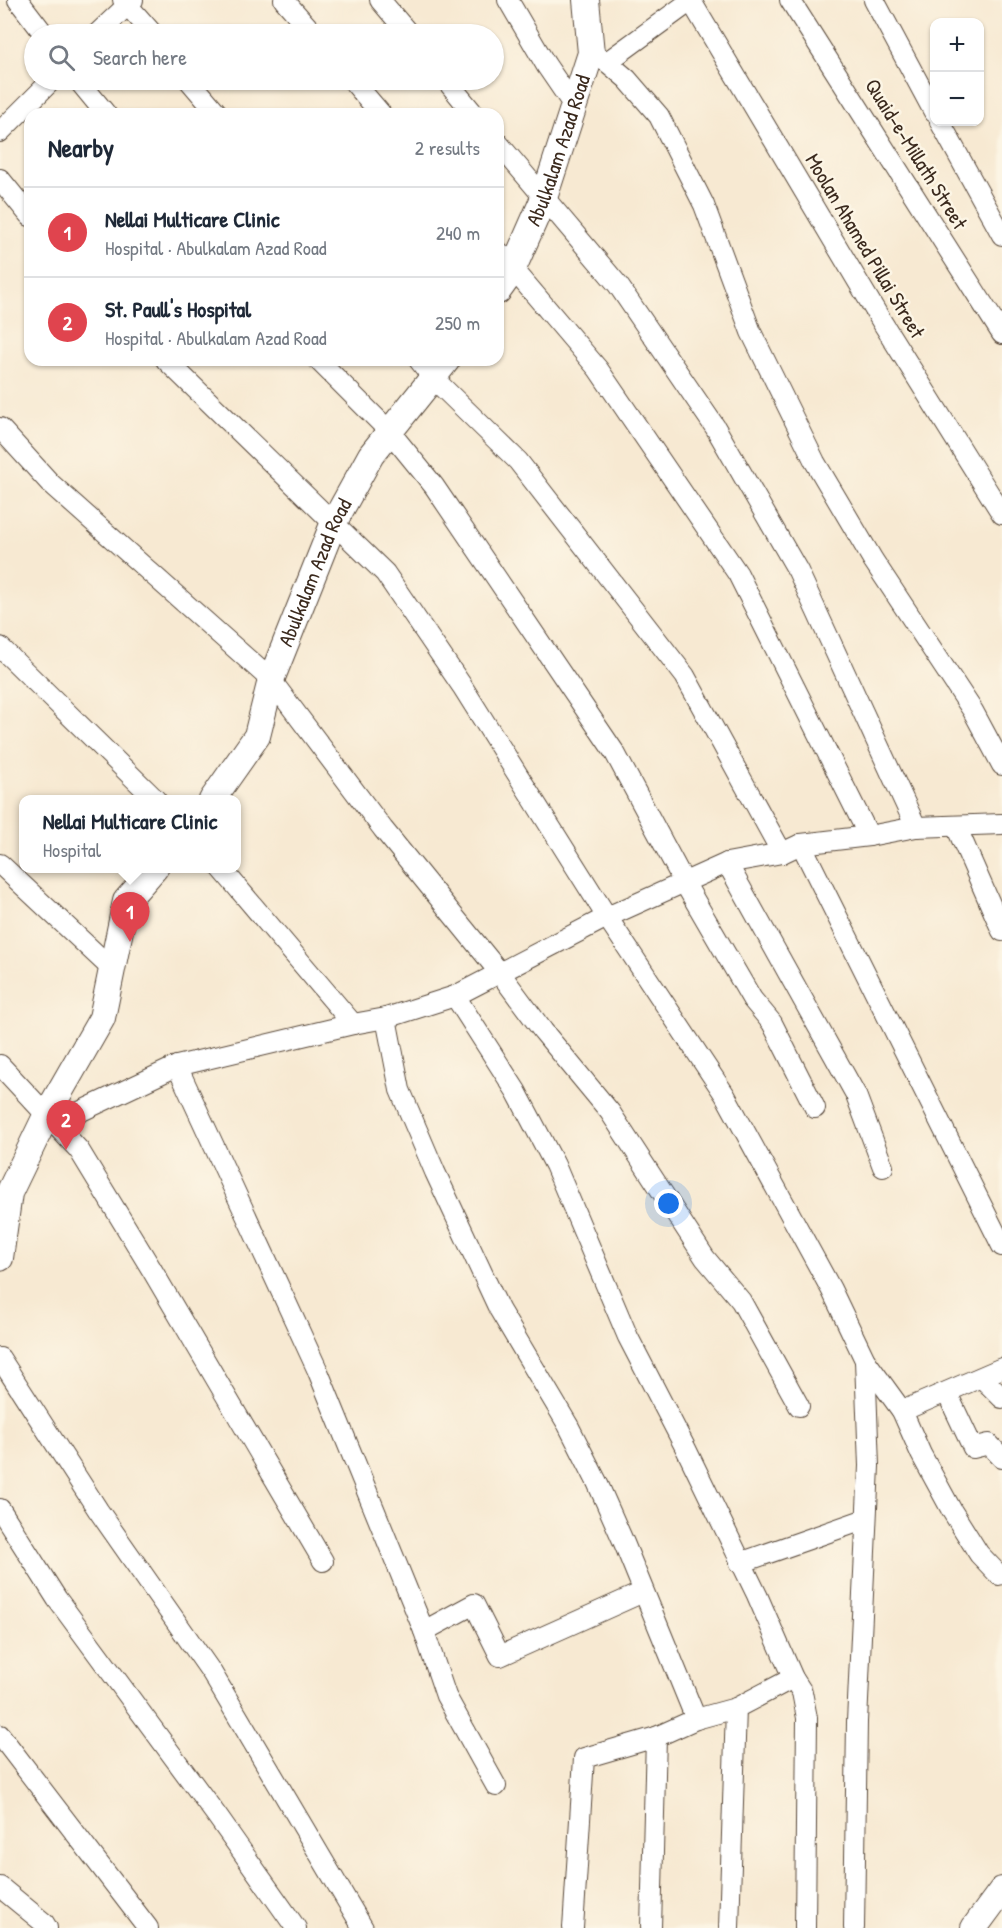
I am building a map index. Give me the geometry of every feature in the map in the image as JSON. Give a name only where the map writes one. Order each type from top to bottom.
[{"type":"main road","name":"Abulkalam Azad Road","points":[[506,260],[544,198],[574,106],[599,57],[586,0]]},
{"type":"main road","name":"Abulkalam Azad Road","points":[[216,795],[257,736],[271,680],[334,522],[371,454],[390,432],[433,366]]},
{"type":"main road","points":[[0,1258],[9,1193],[51,1119],[102,1018],[126,901],[151,873]]},
{"type":"main road","points":[[975,1928],[1002,1890]]},
{"type":"street","points":[[18,0],[36,24]]},
{"type":"street","points":[[284,0],[305,24]]},
{"type":"street","points":[[380,0],[400,24]]},
{"type":"street","points":[[508,0],[574,106]]},
{"type":"street","points":[[691,0],[599,57],[627,78],[659,116],[704,205],[751,332],[815,462],[873,560],[973,711],[1002,765]]},
{"type":"street","name":"Moolan Ahamed Pillai Street","points":[[691,0],[882,322],[1002,514]]},
{"type":"street","name":"Quaid-e-Millath Street","points":[[790,0],[1002,334]]},
{"type":"street","points":[[874,0],[930,105]]},
{"type":"street","points":[[106,24],[128,1],[145,24]]},
{"type":"street","points":[[0,132],[42,90]]},
{"type":"street","points":[[86,90],[101,108]]},
{"type":"street","points":[[198,90],[213,108]]},
{"type":"street","points":[[361,90],[376,108]]},
{"type":"street","points":[[454,90],[469,108]]},
{"type":"street","points":[[942,126],[1002,235]]},
{"type":"street","points":[[504,150],[618,285],[715,427],[798,570],[916,827]]},
{"type":"street","points":[[0,179],[24,209]]},
{"type":"street","points":[[506,260],[598,369],[738,573],[869,836]]},
{"type":"street","points":[[172,366],[385,573],[462,686],[607,917],[725,1095],[831,1290],[865,1360],[902,1411],[921,1454],[952,1511],[979,1554],[999,1575]]},
{"type":"street","points":[[324,366],[390,432],[434,486],[615,753],[684,882],[752,999],[772,1023],[815,1108]]},
{"type":"street","points":[[433,366],[518,461],[685,676],[782,853]]},
{"type":"street","points":[[0,428],[51,484],[271,680],[383,829],[610,1112],[705,1258],[741,1301],[799,1407]]},
{"type":"street","points":[[0,647],[151,795]]},
{"type":"street","points":[[51,1119],[177,1066],[386,1018],[456,996],[607,917],[727,863],[782,853],[801,844],[869,836],[916,827],[1002,824]]},
{"type":"street","points":[[956,826],[1002,932]]},
{"type":"street","points":[[801,844],[1002,1246]]},
{"type":"street","points":[[727,863],[856,1095],[883,1167]]},
{"type":"street","points":[[0,864],[113,970]]},
{"type":"street","points":[[224,873],[352,1024]]},
{"type":"street","points":[[456,996],[516,1091],[549,1155],[627,1337],[686,1449],[757,1595],[793,1678],[802,1692],[807,1718],[805,1928]]},
{"type":"street","points":[[386,1018],[400,1090],[435,1172],[499,1309],[568,1425],[597,1482],[696,1719]]},
{"type":"street","points":[[0,1065],[79,1150],[323,1561]]},
{"type":"street","points":[[177,1066],[317,1369],[424,1631],[446,1696],[496,1786]]},
{"type":"street","points":[[0,1358],[98,1510],[212,1674],[363,1928]]},
{"type":"street","points":[[854,1928],[857,1722],[868,1466],[865,1360]]},
{"type":"street","points":[[902,1411],[1002,1368]]},
{"type":"street","points":[[982,1378],[1002,1398]]},
{"type":"street","points":[[947,1393],[973,1448],[990,1444],[1002,1458]]},
{"type":"street","points":[[0,1509],[57,1599],[217,1816],[296,1928]]},
{"type":"street","points":[[740,1563],[866,1520]]},
{"type":"street","points":[[424,1631],[474,1604],[500,1656],[643,1592]]},
{"type":"street","points":[[573,1928],[584,1758],[656,1737],[696,1719],[736,1708],[793,1678]]},
{"type":"street","points":[[729,1928],[736,1708]]},
{"type":"street","points":[[0,1735],[148,1928]]},
{"type":"street","points":[[651,1928],[656,1737]]},
{"type":"street","points":[[0,1887],[44,1923],[46,1928]]},
{"type":"place","name":"Nellai Multicare Clinic","points":[[130,942]]},
{"type":"place","name":"St. Paull's Hospital","points":[[66,1150]]}]
